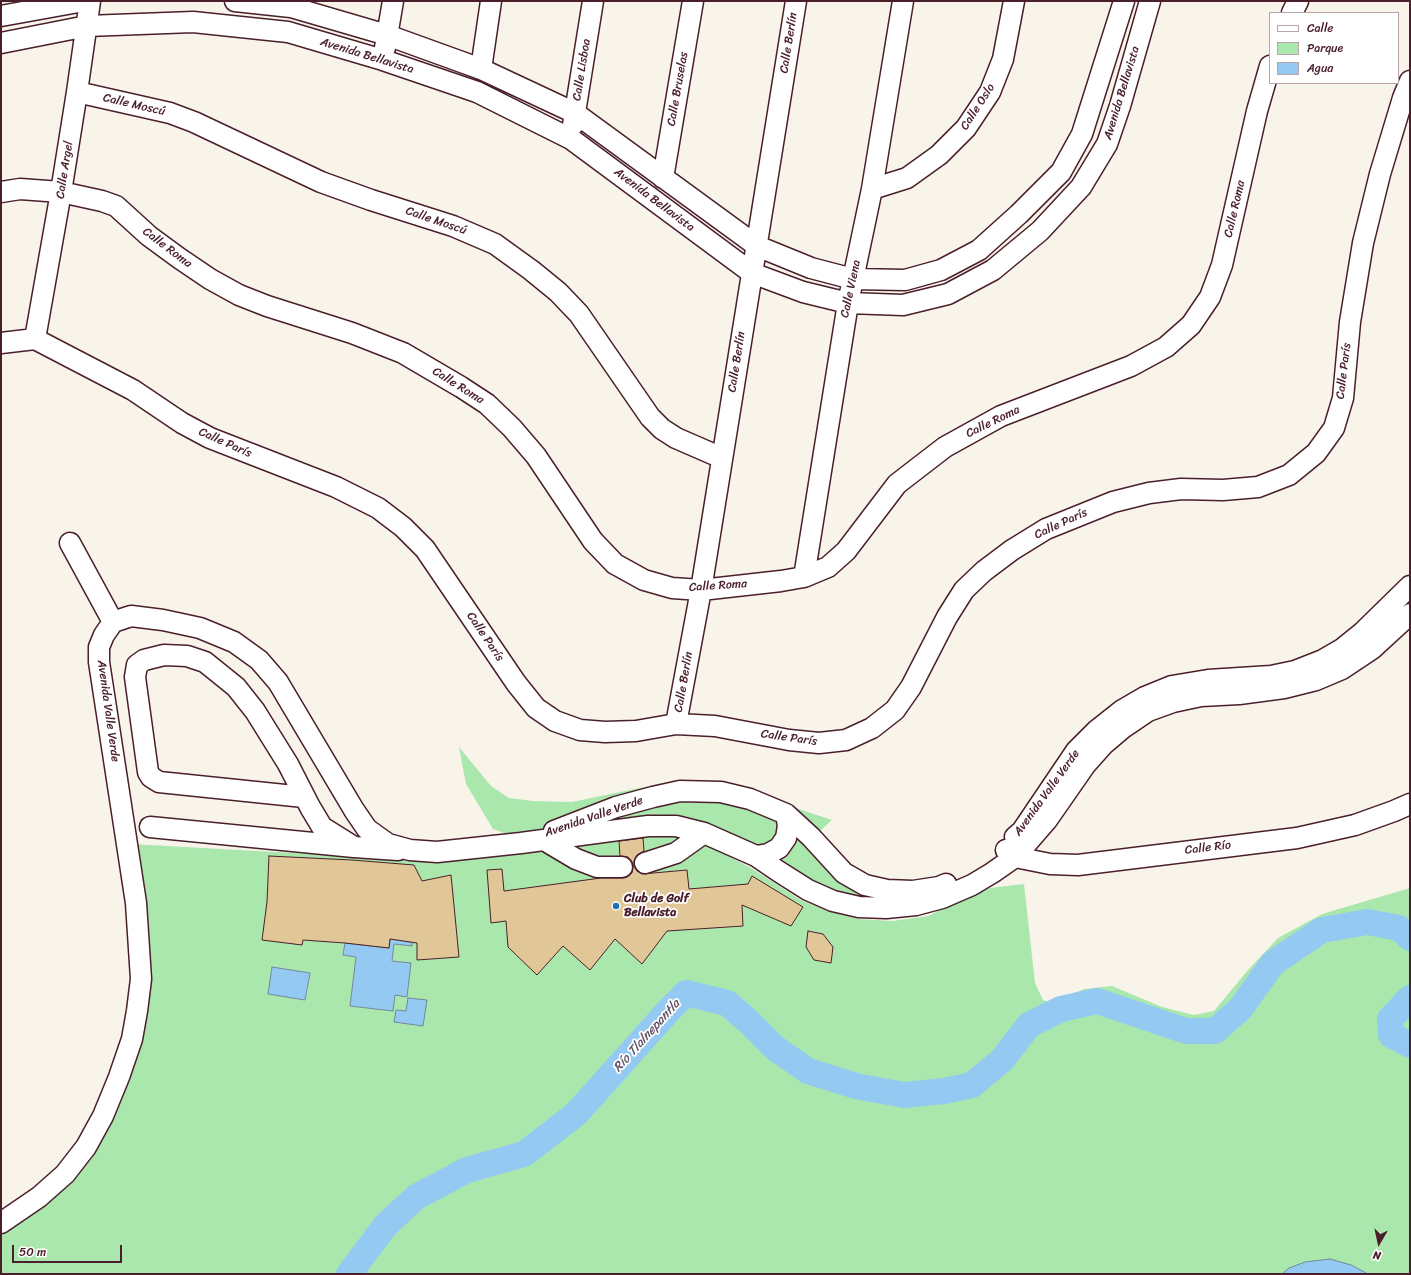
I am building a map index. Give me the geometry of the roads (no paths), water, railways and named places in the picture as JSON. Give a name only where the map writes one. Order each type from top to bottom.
[{"type":"street","points":[[1,16],[84,1]]},
{"type":"street","name":"Calle Argel","points":[[35,339],[61,192],[90,1]]},
{"type":"street","name":"Avenida Bellavista","points":[[235,1],[292,4],[387,35],[481,69],[574,114],[757,246],[811,268],[853,279],[905,280],[941,270],[979,250],[1019,214],[1061,172],[1082,134],[1124,1]]},
{"type":"street","points":[[382,60],[393,1]]},
{"type":"street","points":[[481,69],[491,1]]},
{"type":"street","name":"Calle Lisboa","points":[[571,139],[593,1]]},
{"type":"street","name":"Calle Bruselas","points":[[663,178],[693,1]]},
{"type":"street","name":"Calle Berlín","points":[[676,724],[701,590],[796,1]]},
{"type":"street","name":"Calle Viena","points":[[804,577],[848,303],[872,189],[903,1]]},
{"type":"street","name":"Calle Oslo","points":[[872,189],[907,178],[939,155],[966,128],[990,92],[1003,59],[1014,1]]},
{"type":"street","name":"Avenida Bellavista","points":[[1,43],[87,26],[193,22],[288,32],[382,60],[476,92],[571,139],[752,273],[803,292],[848,303],[903,305],[948,294],[994,270],[1040,231],[1081,187],[1107,144],[1120,106],[1150,1]]},
{"type":"street","points":[[1292,12],[1298,1]]},
{"type":"street","name":"Calle Roma","points":[[1,192],[20,189],[61,192],[102,201],[116,206],[149,236],[179,258],[210,279],[239,295],[267,306],[352,333],[403,353],[487,404],[512,428],[536,456],[593,541],[615,564],[644,580],[672,588],[701,590],[804,577],[828,567],[846,551],[897,484],[945,447],[1001,416],[1131,366],[1166,347],[1191,325],[1210,297],[1222,265],[1257,111],[1269,69]]},
{"type":"street","name":"Calle París","points":[[35,339],[133,390],[182,423],[210,438],[336,487],[378,508],[403,527],[425,549],[516,683],[536,708],[555,720],[580,730],[605,732],[636,732],[676,724],[715,726],[789,740],[819,743],[846,740],[872,728],[895,710],[911,687],[947,617],[964,590],[984,570],[1012,550],[1046,529],[1113,502],[1149,493],[1181,489],[1223,490],[1258,487],[1289,475],[1316,453],[1334,428],[1343,398],[1350,322],[1363,242],[1380,174],[1403,98],[1410,81]]},
{"type":"street","name":"Calle Moscú","points":[[77,92],[170,113],[194,122],[321,182],[371,200],[453,226],[495,244],[558,292],[579,314],[650,417],[662,429],[676,438],[722,458]]},
{"type":"street","points":[[1,343],[35,339]]},
{"type":"street","points":[[70,543],[113,622]]},
{"type":"street","name":"Avenida Valle Verde","points":[[1,1223],[38,1197],[65,1174],[86,1147],[103,1116],[119,1077],[132,1039],[136,1018],[141,979],[136,903],[99,647],[104,634],[113,622],[131,616],[163,620],[200,628],[234,642],[259,660],[278,682],[354,810],[367,829],[388,844],[410,850],[437,852],[521,843],[648,826],[676,826],[704,832],[756,856],[808,890],[833,901],[859,907],[886,908],[916,905],[942,898],[972,886],[1010,852],[1022,831],[1076,751],[1097,730],[1121,711],[1145,697],[1172,686],[1208,680],[1271,676],[1295,671],[1323,660],[1342,649],[1363,632],[1410,586]]},
{"type":"street","name":"Avenida Valle Verde","points":[[521,843],[616,807],[680,791],[721,792],[750,799],[786,814],[811,836],[844,873],[865,885],[887,890],[913,890],[939,887],[972,872],[1032,839],[1086,764],[1103,745],[1123,728],[1148,711],[1173,702],[1201,696],[1239,694],[1284,688],[1316,680],[1342,669],[1372,649],[1410,614]]},
{"type":"street","points":[[304,797],[159,782],[152,777],[148,772],[135,677],[137,666],[144,660],[164,655],[187,656],[205,662],[236,687],[255,711],[288,764],[304,797],[322,827],[354,847]]},
{"type":"street","name":"Calle Río","points":[[1010,852],[1050,864],[1078,865],[1297,838],[1355,825],[1410,804]]},
{"type":"street","points":[[756,856],[768,854],[779,848],[786,838],[788,826],[786,814]]},
{"type":"street","points":[[150,827],[354,847],[410,850]]},
{"type":"street","points":[[646,863],[676,853],[704,832]]},
{"type":"street","points":[[544,840],[576,859],[597,867],[622,867]]},
{"type":"water","points":[[390,939],[412,942],[412,946],[394,944],[392,961],[411,963],[407,997],[395,995],[393,1011],[350,1006],[356,957],[343,955],[345,943],[389,948]]},
{"type":"water","points":[[272,967],[310,973],[305,1000],[268,994]]},
{"type":"water","points":[[408,998],[427,1000],[423,1026],[394,1022],[396,1010],[406,1011]]},
{"type":"water","points":[[1330,1259],[1351,1265],[1368,1274],[1282,1274],[1289,1268],[1305,1262]]},
{"type":"waterway","name":"Río Tlalnepantla","points":[[349,1274],[385,1226],[416,1197],[467,1170],[524,1154],[576,1114],[686,993],[727,1003],[747,1020],[775,1048],[808,1071],[856,1086],[904,1095],[944,1091],[972,1085],[1002,1060],[1029,1025],[1061,1009],[1097,1001],[1186,1031],[1215,1031],[1240,1009],[1273,963],[1322,930],[1367,922],[1399,928],[1410,938]]},
{"type":"waterway","name":"Río Tlalnepantla","points":[[1410,998],[1390,1019],[1391,1035],[1410,1045]]},
{"type":"place","name":"Club de Golf Bellavista","points":[[616,906]]}]
